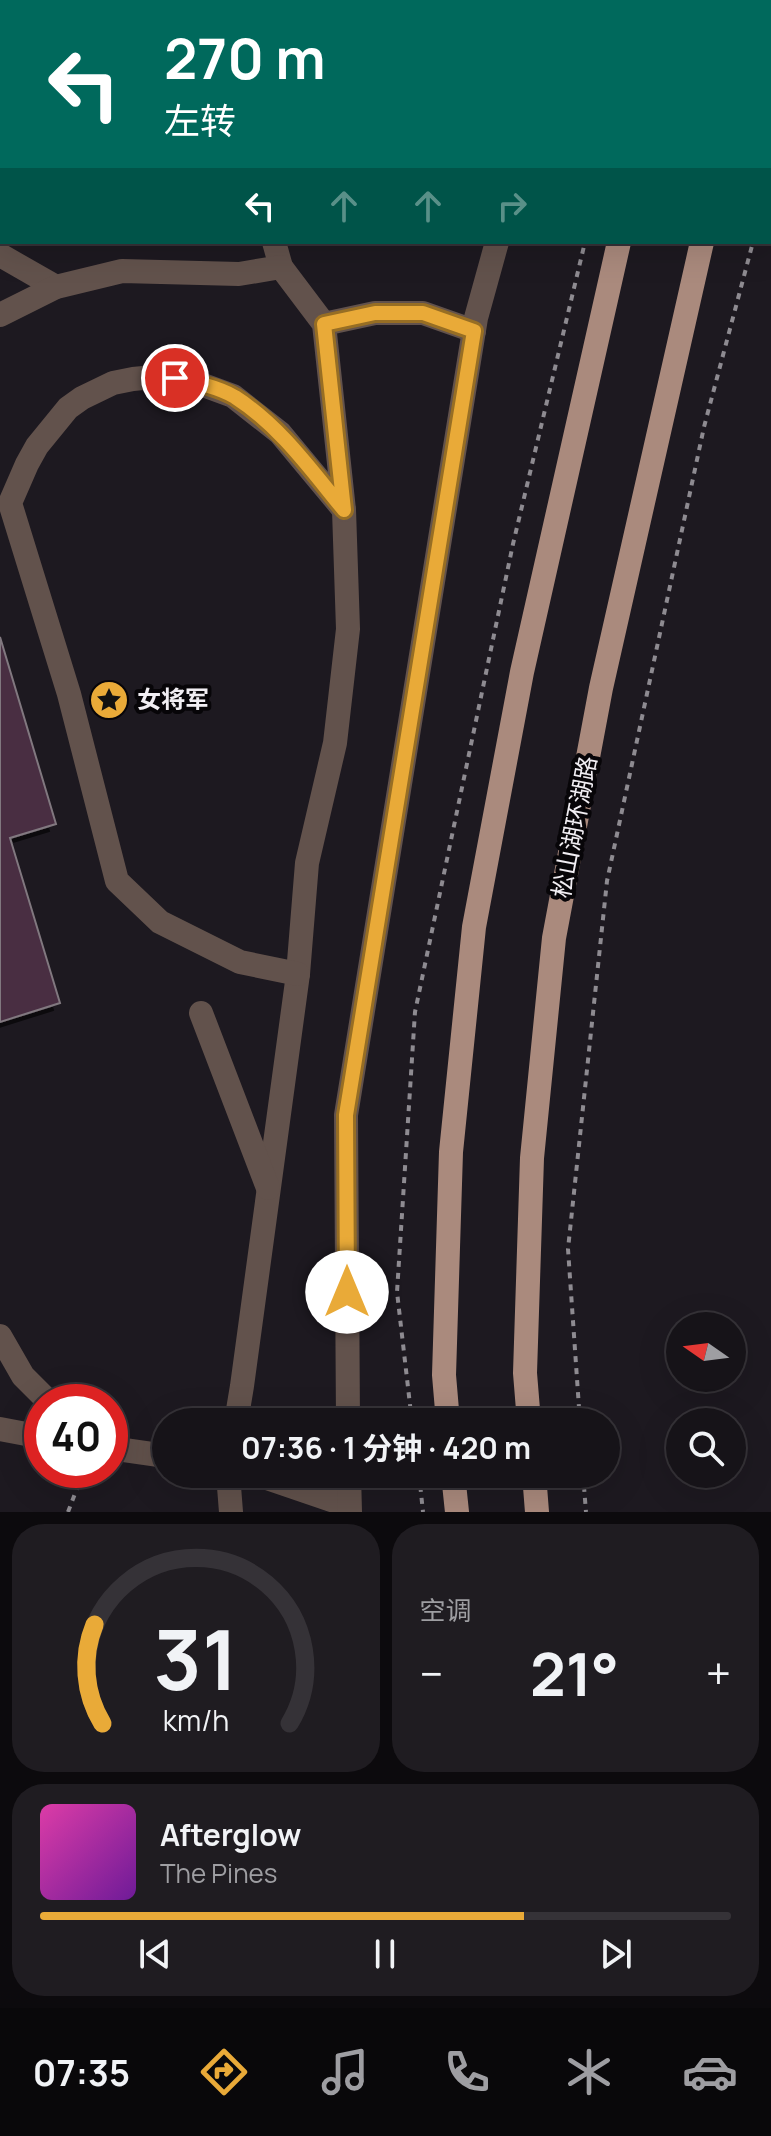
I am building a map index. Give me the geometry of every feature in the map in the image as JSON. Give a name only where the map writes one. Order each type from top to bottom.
[{"type":"main road","points":[[447,1408],[444,1375],[451,1152],[474,927],[522,672],[619,244]]},
{"type":"main road","name":"松山湖环湖路","points":[[528,1408],[525,1373],[532,1158],[554,938],[601,688],[702,244]]},
{"type":"main road","points":[[454,1488],[457,1512]]},
{"type":"main road","points":[[535,1488],[537,1512]]},
{"type":"street","points":[[238,1408],[298,974],[307,863],[335,743],[348,629],[344,510],[324,324],[281,267],[275,244]]},
{"type":"street","points":[[348,1408],[346,1115],[474,331],[496,244]]},
{"type":"street","points":[[0,255],[56,287]]},
{"type":"street","points":[[0,315],[56,287],[122,271],[239,274],[281,267]]},
{"type":"street","points":[[324,324],[375,313],[423,313],[474,331]]},
{"type":"street","points":[[298,974],[240,962],[160,922],[117,881],[69,694],[10,503],[37,446],[68,408],[113,383],[154,377],[195,382],[233,396],[280,433],[344,510]]},
{"type":"street","points":[[201,1013],[269,1190]]},
{"type":"street","points":[[0,1336],[31,1384]]},
{"type":"street","points":[[0,1429],[24,1434]]},
{"type":"street","points":[[128,1451],[152,1454]]},
{"type":"street","points":[[229,1488],[231,1512]]},
{"type":"street","points":[[293,1488],[350,1509],[349,1488]]},
{"type":"path","points":[[579,1408],[568,1249],[607,881],[704,427],[752,244]]},
{"type":"path","points":[[68,1512],[77,1488]]},
{"type":"path","points":[[420,1488],[423,1512]]},
{"type":"path","points":[[584,1488],[586,1512]]},
{"type":"building","points":[[0,637],[56,824],[10,838],[60,1003],[0,1022]]},
{"type":"place","name":"女将军","points":[[109,700]]},
{"type":"route","points":[[175,378],[233,396],[280,433],[344,510],[324,324],[375,313],[423,313],[474,331],[346,1115],[347,1292]]}]
